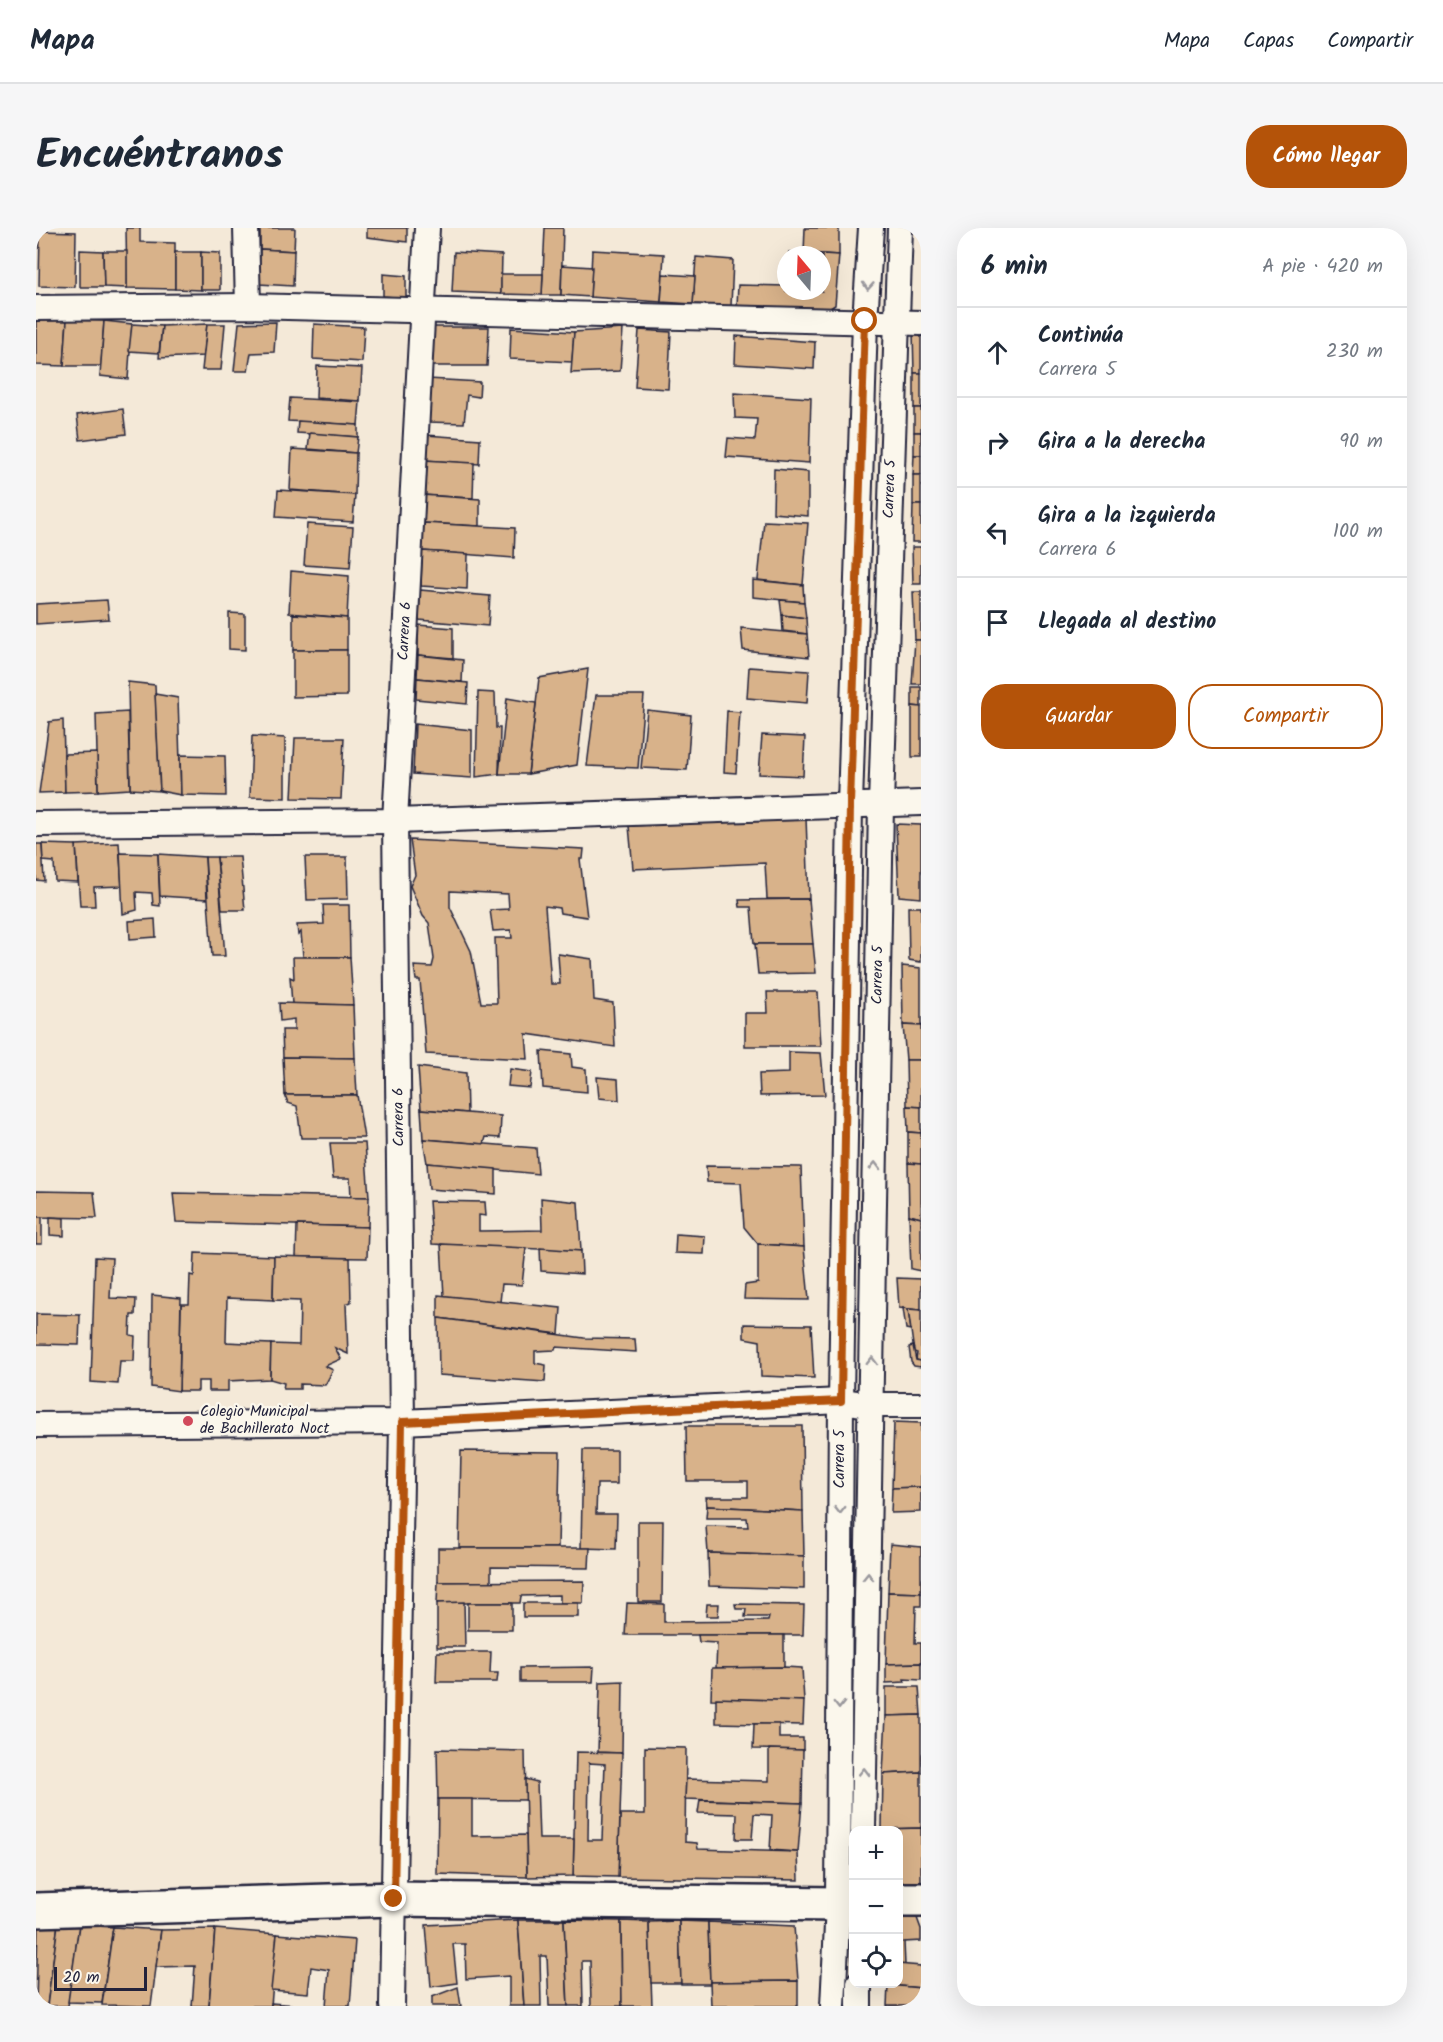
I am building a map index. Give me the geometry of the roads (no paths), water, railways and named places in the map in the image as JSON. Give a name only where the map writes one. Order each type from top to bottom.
[{"type":"main road","points":[[36,1910],[394,1899],[846,1903]]},
{"type":"main road","points":[[903,1900],[921,1900]]},
{"type":"street","points":[[246,228],[248,306]]},
{"type":"street","name":"Carrera 6","points":[[392,2006],[402,1422],[395,821],[427,228]]},
{"type":"street","name":"Carrera 5","points":[[833,2006],[846,1903],[841,1401],[850,805],[865,321],[871,228]]},
{"type":"street","name":"Carrera 5","points":[[863,1826],[881,804],[900,228]]},
{"type":"street","points":[[36,308],[248,306],[921,323]]},
{"type":"street","points":[[36,824],[395,821],[921,803]]},
{"type":"street","points":[[36,1425],[402,1422],[841,1401],[871,1405],[921,1405]]},
{"type":"street","points":[[859,1988],[859,2006]]},
{"type":"place","name":"Colegio Municipal de Bachillerato Noct","points":[[188,1421]]}]
